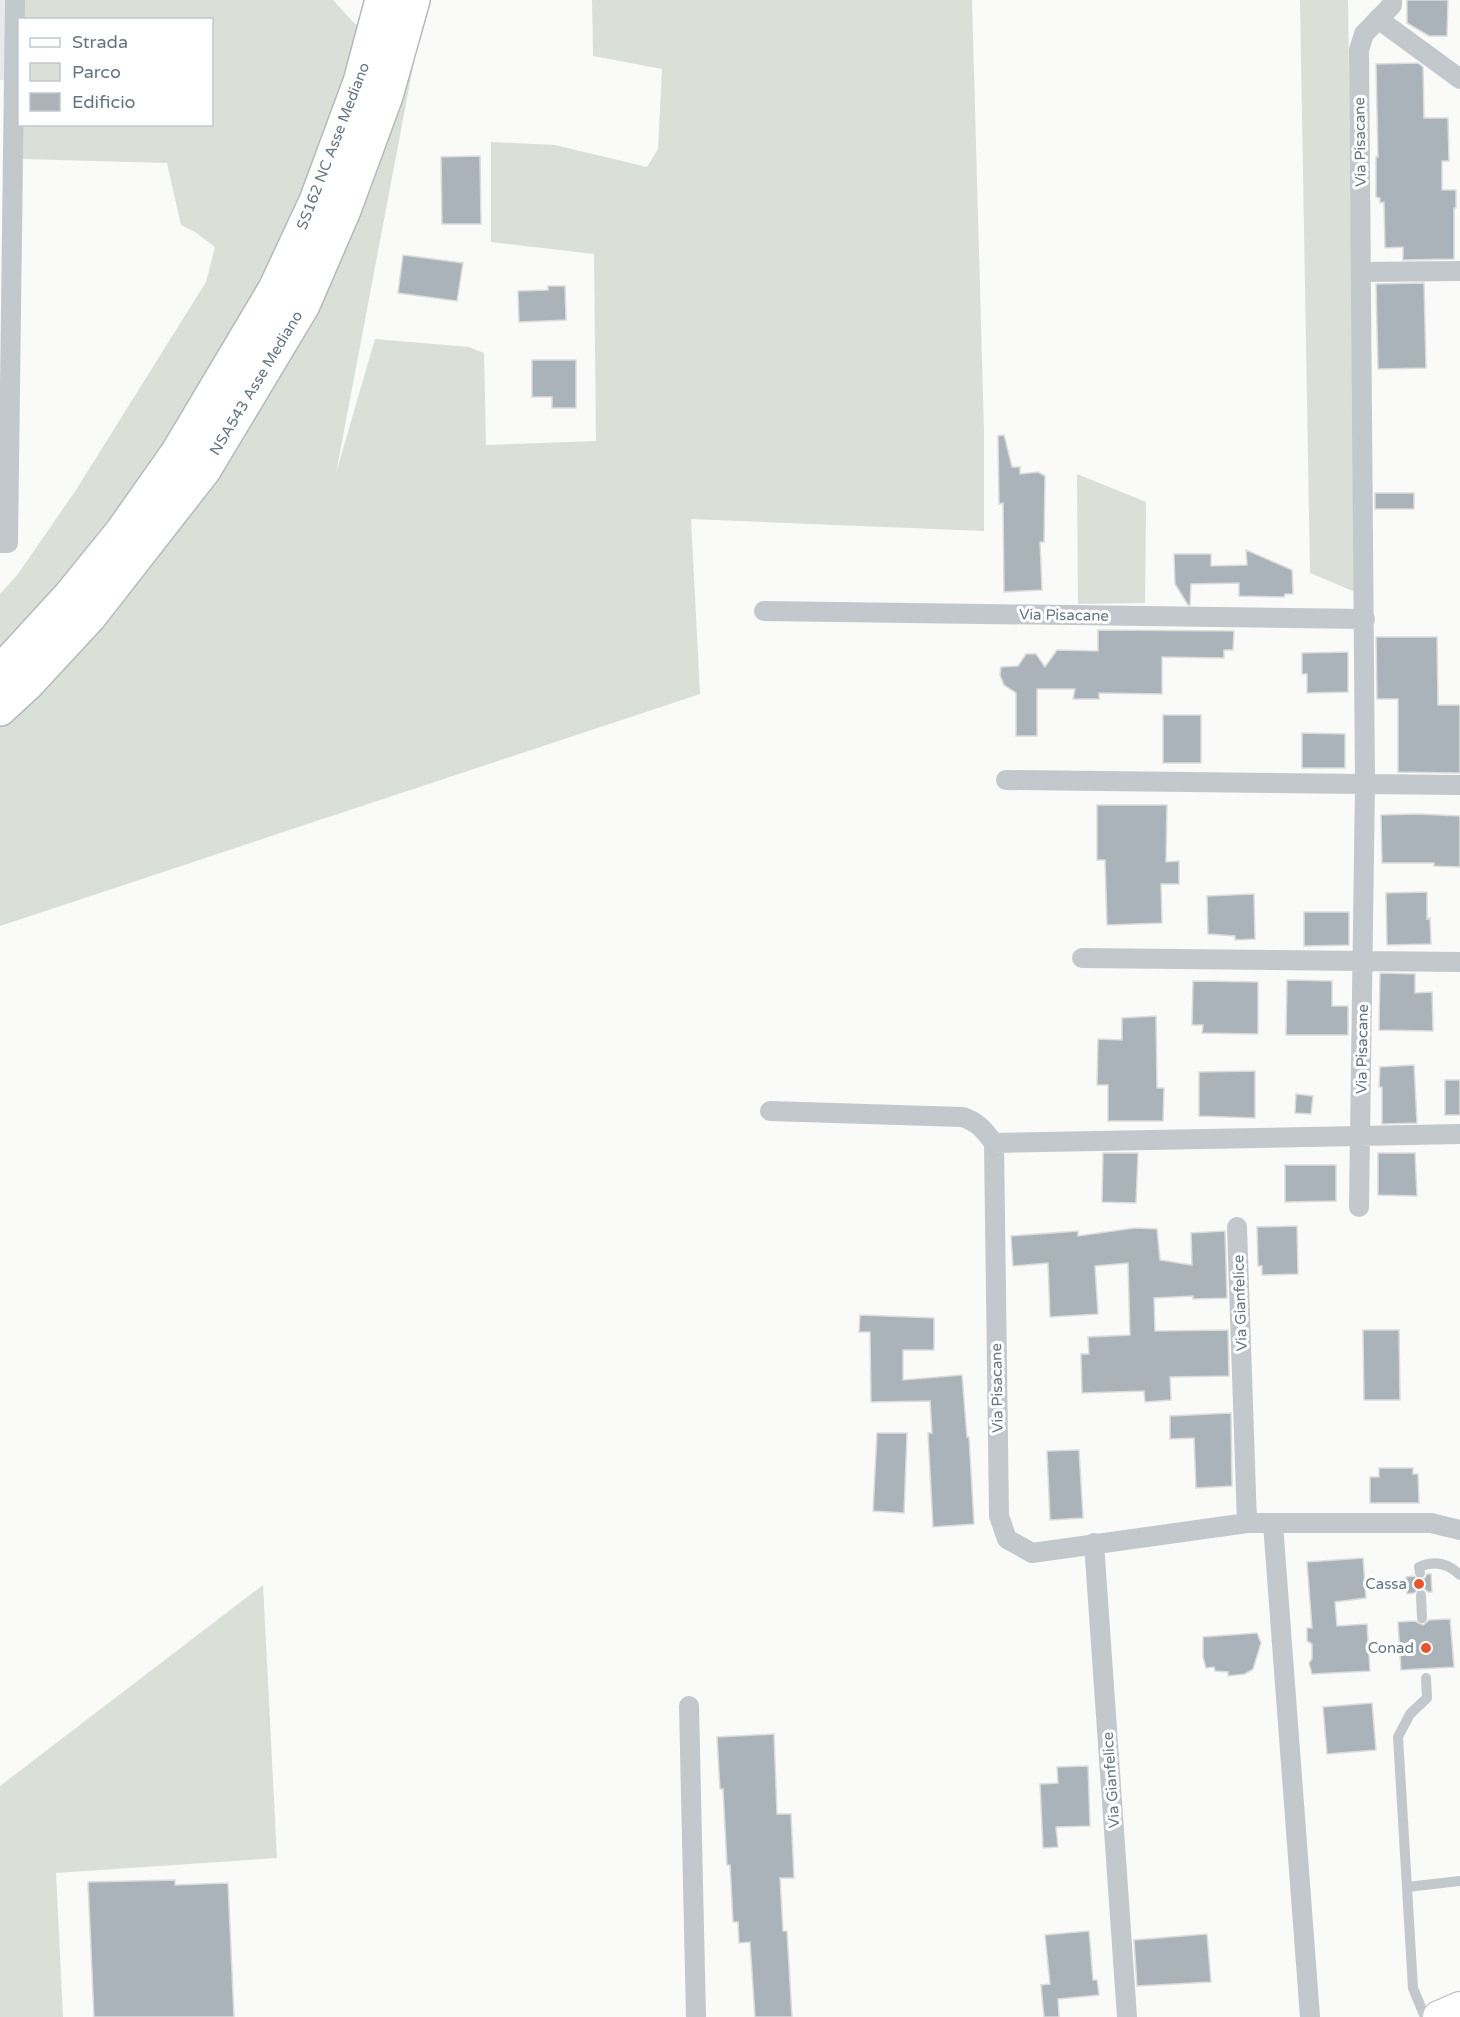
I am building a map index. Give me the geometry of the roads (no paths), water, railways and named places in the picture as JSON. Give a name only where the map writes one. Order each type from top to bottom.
[{"type":"highway","name":"SS162 NC Asse Mediano","points":[[275,289],[316,201],[360,82],[382,0]]},
{"type":"highway","name":"NSA543 Asse Mediano","points":[[0,709],[27,684],[90,616],[204,470],[303,305],[344,210],[386,96],[413,0]]},
{"type":"highway","name":"NSA543 Asse Mediano","points":[[0,672],[69,597],[121,533],[178,452],[275,289]]},
{"type":"main road","points":[[1439,2017],[1460,2008]]},
{"type":"street","points":[[0,543],[8,543],[15,0]]},
{"type":"street","name":"Via Pisacane","points":[[1359,1207],[1365,619],[1359,50],[1364,34],[1392,5],[1392,0]]},
{"type":"street","points":[[1378,19],[1460,79]]},
{"type":"street","points":[[1362,272],[1460,270]]},
{"type":"street","name":"Via Pisacane","points":[[764,611],[1365,619]]},
{"type":"street","points":[[1006,780],[1460,785]]},
{"type":"street","points":[[1082,958],[1460,962]]},
{"type":"street","points":[[770,1111],[962,1116],[973,1120],[993,1143],[1460,1134]]},
{"type":"street","name":"Via Pisacane","points":[[993,1143],[999,1516],[1007,1539],[1032,1553],[1247,1523],[1431,1523],[1460,1530]]},
{"type":"street","name":"Via Gianfelice","points":[[1237,1227],[1247,1523]]},
{"type":"street","points":[[1273,1524],[1310,2017]]},
{"type":"street","name":"Via Gianfelice","points":[[1094,1543],[1127,2017]]},
{"type":"street","points":[[689,1706],[696,2017]]},
{"type":"lane","points":[[1420,1574],[1419,1567],[1432,1562],[1452,1567],[1460,1575]]},
{"type":"lane","points":[[1421,1595],[1422,1618]]},
{"type":"lane","points":[[1425,2017],[1413,1988],[1398,1737],[1410,1714],[1427,1698],[1426,1678]]},
{"type":"lane","points":[[1407,1887],[1460,1881]]},
{"type":"place","name":"Cassa","points":[[1419,1584]]},
{"type":"place","name":"Conad","points":[[1426,1648]]}]
